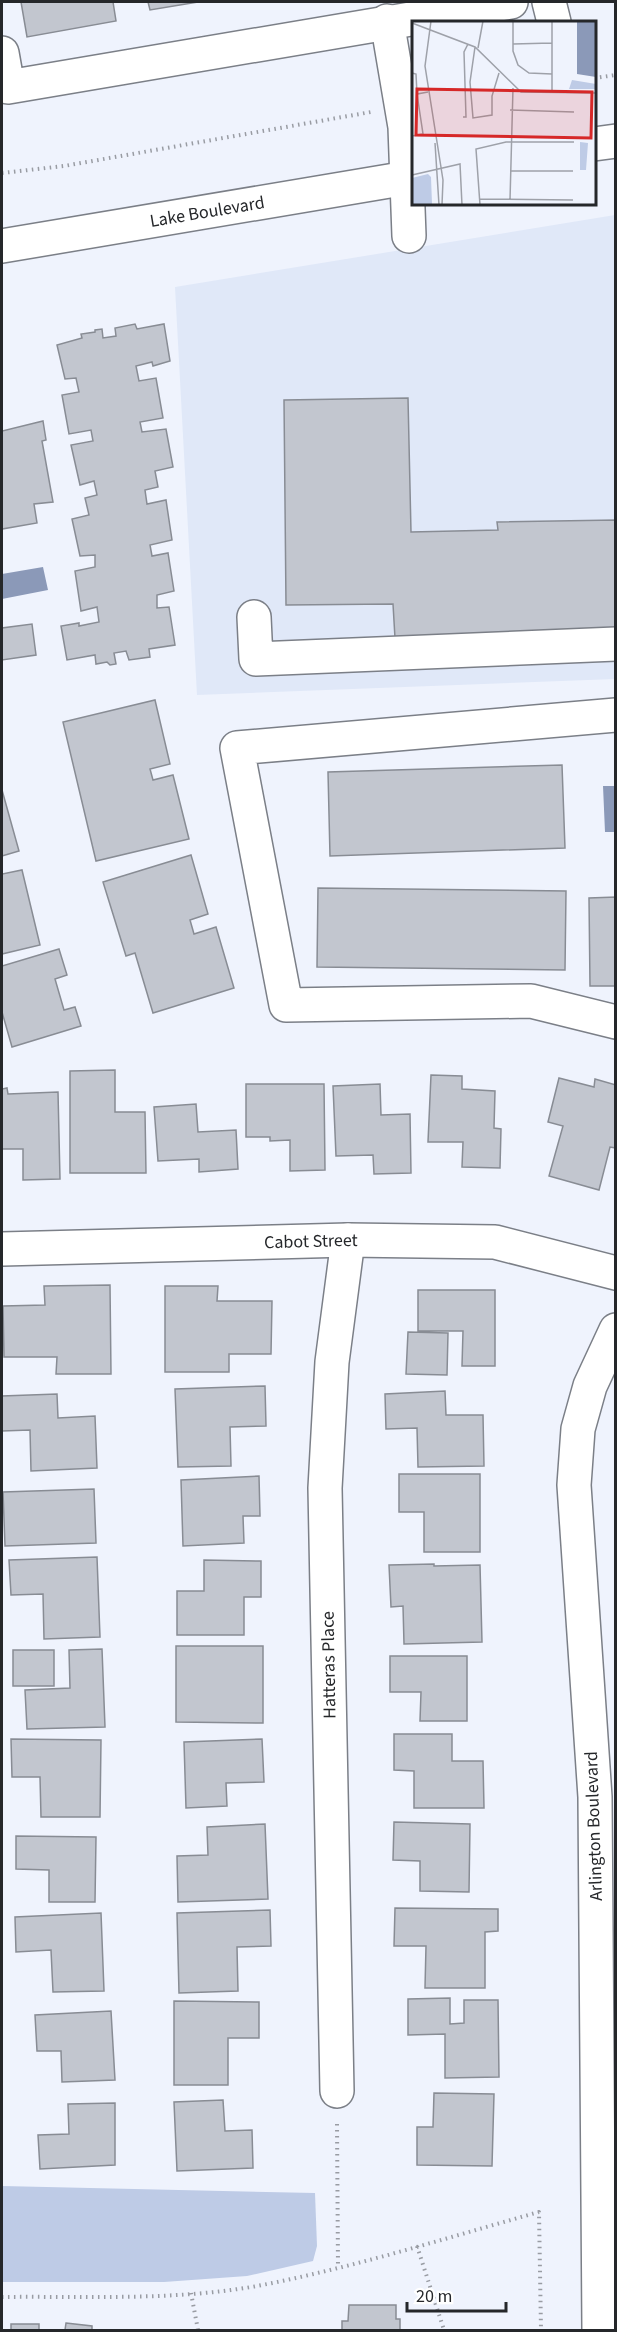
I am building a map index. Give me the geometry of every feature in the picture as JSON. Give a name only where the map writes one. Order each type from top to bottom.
[{"type":"street","points":[[2,53],[8,87],[387,21],[511,2]]},
{"type":"street","points":[[549,2],[554,21]]},
{"type":"street","points":[[387,21],[405,127],[410,177],[409,236]]},
{"type":"street","points":[[596,144],[615,141]]},
{"type":"street","name":"Lake Boulevard","points":[[2,246],[410,177]]},
{"type":"street","points":[[254,617],[256,659],[615,644]]},
{"type":"street","points":[[615,715],[237,748],[286,1005],[531,1001],[615,1022]]},
{"type":"street","name":"Cabot Street","points":[[2,1249],[348,1240],[495,1242],[615,1273]]},
{"type":"street","name":"Hatteras Place","points":[[337,2091],[325,1488],[332,1362],[348,1240]]},
{"type":"street","name":"Arlington Boulevard","points":[[599,2331],[605,1797],[574,1485],[578,1430],[590,1386],[615,1330]]},
{"type":"path","points":[[596,78],[615,75]]},
{"type":"path","points":[[2,173],[64,166],[401,107]]},
{"type":"path","points":[[337,2091],[338,2267]]},
{"type":"path","points":[[2,2296],[191,2293],[256,2286],[338,2267],[539,2212],[541,2331]]},
{"type":"path","points":[[417,2246],[444,2331]]},
{"type":"path","points":[[191,2293],[198,2331]]},
{"type":"shaded area","points":[[615,215],[615,679],[197,695],[175,287]]},
{"type":"shaded area","points":[[43,567],[48,590],[2,599],[2,574]]},
{"type":"shaded area","points":[[603,786],[615,786],[615,832],[605,832]]},
{"type":"shaded area","points":[[2,2186],[315,2193],[317,2246],[313,2261],[247,2276],[164,2282],[2,2282]]},
{"type":"building","points":[[21,2],[113,2],[116,21],[27,37]]},
{"type":"building","points":[[148,2],[198,2],[150,10]]},
{"type":"building","points":[[135,324],[137,329],[164,324],[170,361],[153,366],[152,362],[136,366],[139,381],[156,378],[163,418],[140,422],[142,432],[166,429],[173,467],[155,471],[158,487],[145,490],[147,504],[166,500],[172,540],[150,545],[152,556],[168,553],[174,591],[157,595],[157,608],[169,607],[175,645],[149,649],[150,657],[129,660],[126,651],[114,653],[116,664],[110,665],[107,662],[96,664],[95,655],[67,660],[61,626],[79,623],[79,626],[99,622],[97,607],[81,611],[75,571],[95,567],[95,555],[80,556],[72,519],[89,515],[85,498],[97,495],[94,481],[80,485],[71,445],[93,441],[91,430],[69,434],[62,395],[79,392],[76,378],[65,379],[57,345],[82,338],[81,334],[95,332],[95,330],[102,329],[103,338],[116,336],[115,328]]},
{"type":"building","points":[[408,398],[411,532],[498,530],[497,522],[616,520],[616,635],[395,638],[393,604],[286,605],[284,400]]},
{"type":"building","points":[[43,421],[46,440],[42,441],[53,502],[34,504],[37,523],[2,529],[2,431]]},
{"type":"building","points":[[32,624],[36,655],[2,660],[2,628]]},
{"type":"building","points":[[155,700],[170,764],[150,769],[153,780],[173,775],[189,839],[96,861],[63,722]]},
{"type":"building","points":[[562,765],[565,848],[330,856],[328,772]]},
{"type":"building","points":[[2,790],[19,851],[2,856]]},
{"type":"building","points":[[191,855],[208,914],[190,920],[194,934],[216,927],[234,988],[153,1013],[135,953],[126,956],[103,882]]},
{"type":"building","points":[[22,870],[40,945],[2,954],[2,874]]},
{"type":"building","points":[[318,888],[566,891],[565,970],[317,967]]},
{"type":"building","points":[[616,897],[616,986],[590,986],[589,898]]},
{"type":"building","points":[[59,949],[67,975],[55,979],[64,1010],[75,1007],[81,1026],[12,1047],[2,1012],[2,966]]},
{"type":"building","points":[[115,1070],[115,1112],[145,1112],[146,1173],[70,1173],[70,1071]]},
{"type":"building","points":[[431,1075],[462,1076],[462,1089],[495,1091],[494,1128],[501,1129],[500,1168],[462,1167],[463,1142],[428,1142]]},
{"type":"building","points":[[559,1078],[594,1087],[595,1079],[616,1085],[616,1148],[610,1147],[599,1190],[549,1176],[563,1126],[548,1122]]},
{"type":"building","points":[[246,1084],[324,1084],[325,1170],[290,1171],[290,1140],[270,1141],[270,1137],[246,1137]]},
{"type":"building","points":[[380,1084],[381,1115],[410,1114],[411,1173],[374,1174],[373,1155],[336,1156],[333,1086]]},
{"type":"building","points":[[7,1088],[8,1094],[58,1092],[60,1179],[23,1180],[23,1149],[2,1149],[2,1089]]},
{"type":"building","points":[[196,1104],[198,1132],[236,1130],[238,1169],[199,1172],[199,1159],[158,1161],[154,1107]]},
{"type":"building","points":[[110,1285],[111,1374],[56,1374],[57,1357],[4,1357],[3,1306],[45,1305],[44,1286]]},
{"type":"building","points":[[165,1286],[218,1286],[217,1301],[272,1301],[271,1354],[229,1354],[229,1372],[165,1372]]},
{"type":"building","points":[[418,1290],[495,1290],[495,1366],[462,1366],[463,1331],[418,1331]]},
{"type":"building","points":[[408,1332],[448,1333],[447,1375],[406,1374]]},
{"type":"building","points":[[265,1386],[266,1426],[230,1427],[231,1466],[178,1467],[175,1389]]},
{"type":"building","points":[[445,1391],[446,1415],[483,1415],[484,1466],[418,1467],[417,1428],[386,1429],[385,1394]]},
{"type":"building","points":[[57,1394],[58,1418],[95,1416],[97,1468],[31,1471],[30,1430],[2,1431],[2,1396]]},
{"type":"building","points":[[399,1474],[480,1474],[480,1552],[424,1552],[424,1512],[399,1512]]},
{"type":"building","points":[[259,1476],[260,1516],[243,1516],[244,1543],[183,1546],[181,1480]]},
{"type":"building","points":[[94,1489],[96,1543],[5,1546],[3,1492]]},
{"type":"building","points":[[97,1557],[100,1637],[44,1639],[43,1594],[11,1595],[9,1560]]},
{"type":"building","points":[[204,1560],[261,1561],[261,1597],[244,1597],[244,1635],[177,1635],[177,1591],[204,1591]]},
{"type":"building","points":[[434,1564],[434,1566],[480,1565],[482,1642],[404,1644],[403,1606],[391,1607],[389,1565]]},
{"type":"building","points":[[176,1646],[263,1646],[263,1723],[176,1722]]},
{"type":"building","points":[[102,1649],[105,1727],[27,1729],[25,1690],[70,1688],[69,1650]]},
{"type":"building","points":[[13,1650],[54,1650],[54,1686],[13,1686]]},
{"type":"building","points":[[390,1656],[467,1656],[467,1721],[420,1721],[421,1692],[390,1692]]},
{"type":"building","points":[[394,1734],[452,1734],[452,1761],[483,1761],[484,1808],[414,1808],[414,1771],[394,1770]]},
{"type":"building","points":[[11,1739],[101,1740],[100,1817],[41,1817],[40,1777],[12,1777]]},
{"type":"building","points":[[262,1739],[264,1782],[226,1783],[227,1806],[186,1808],[184,1742]]},
{"type":"building","points":[[394,1822],[470,1824],[469,1892],[420,1891],[420,1861],[393,1860]]},
{"type":"building","points":[[265,1824],[268,1899],[178,1902],[177,1856],[208,1855],[207,1827]]},
{"type":"building","points":[[16,1836],[96,1837],[95,1902],[49,1902],[49,1870],[16,1869]]},
{"type":"building","points":[[395,1908],[498,1909],[498,1931],[485,1932],[485,1988],[425,1988],[426,1946],[394,1946]]},
{"type":"building","points":[[270,1910],[271,1946],[237,1947],[238,1991],[179,1993],[177,1913]]},
{"type":"building","points":[[101,1913],[104,1991],[53,1992],[51,1950],[16,1952],[15,1917]]},
{"type":"building","points":[[450,1998],[450,2024],[464,2023],[464,2000],[498,2000],[499,2077],[445,2078],[445,2034],[408,2035],[408,1999]]},
{"type":"building","points":[[174,2001],[259,2002],[259,2038],[228,2038],[228,2085],[174,2085]]},
{"type":"building","points":[[111,2011],[115,2080],[62,2082],[61,2051],[37,2051],[35,2015]]},
{"type":"building","points":[[434,2093],[494,2094],[492,2166],[417,2165],[417,2127],[433,2127]]},
{"type":"building","points":[[223,2100],[225,2131],[252,2130],[253,2168],[177,2171],[174,2102]]},
{"type":"building","points":[[115,2103],[115,2165],[40,2169],[38,2135],[69,2134],[68,2104]]},
{"type":"building","points":[[349,2305],[396,2305],[396,2319],[400,2319],[400,2330],[342,2330],[342,2321],[348,2321]]},
{"type":"building","points":[[66,2323],[92,2326],[92,2330],[65,2330]]},
{"type":"building","points":[[11,2324],[39,2324],[39,2330],[11,2330]]}]
